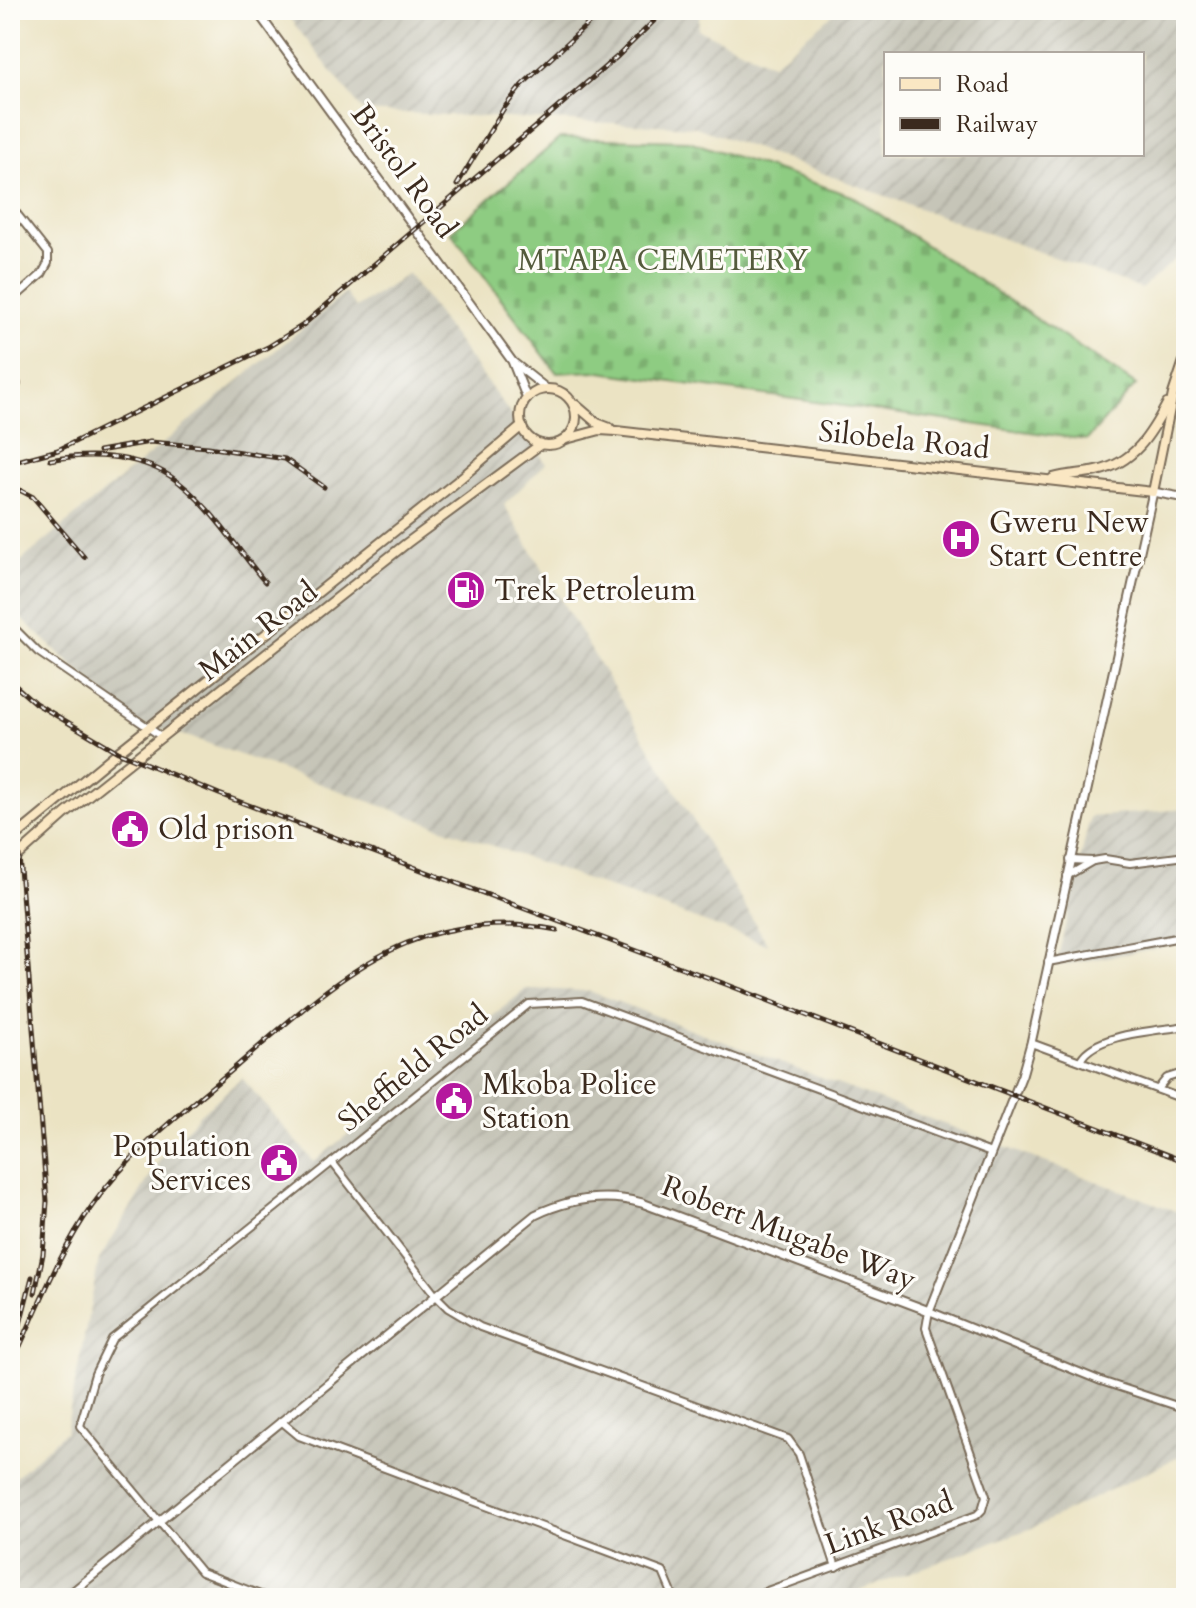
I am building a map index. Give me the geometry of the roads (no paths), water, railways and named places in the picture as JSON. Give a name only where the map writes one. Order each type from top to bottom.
[{"type":"main road","points":[[1153,492],[1173,394],[1186,355]]},
{"type":"main road","points":[[547,389],[561,392],[572,402],[576,422],[566,439],[554,444],[541,444],[531,439],[522,426],[520,416],[527,399],[547,389]]},
{"type":"main road","points":[[1048,480],[1097,471],[1131,456],[1146,441],[1173,394]]},
{"type":"main road","name":"Silobela Road","points":[[572,402],[597,423],[616,431]]},
{"type":"main road","name":"Main Road","points":[[10,841],[522,426]]},
{"type":"main road","name":"Silobela Road","points":[[566,439],[600,430],[616,431],[1153,492]]},
{"type":"main road","name":"Main Road","points":[[10,863],[65,814],[261,658],[407,543],[541,444]]},
{"type":"main road","points":[[251,646],[261,658]]},
{"type":"street","name":"Bristol Road","points":[[256,10],[512,361],[527,399]]},
{"type":"street","points":[[10,205],[48,253],[48,263],[42,274],[10,302]]},
{"type":"street","name":"Bristol Road","points":[[512,361],[547,389]]},
{"type":"street","points":[[10,377],[17,384]]},
{"type":"street","name":"Silobela Road","points":[[1153,492],[1186,498]]},
{"type":"street","name":"Robert Mugabe Way","points":[[65,1598],[535,1215],[571,1202],[608,1197],[642,1203],[929,1311],[1022,1075],[1031,1043],[1153,492]]},
{"type":"street","points":[[10,624],[38,652],[162,737]]},
{"type":"street","points":[[1070,860],[1105,859],[1130,863],[1186,856]]},
{"type":"street","points":[[1067,876],[1093,861]]},
{"type":"street","points":[[1048,962],[1186,936]]},
{"type":"street","name":"Sheffield Road","points":[[159,1521],[80,1426],[95,1374],[112,1339],[529,1004],[582,1001],[991,1153]]},
{"type":"street","points":[[1081,1059],[1089,1049],[1105,1041],[1186,1026]]},
{"type":"street","points":[[1031,1043],[1186,1100]]},
{"type":"street","points":[[1158,1089],[1167,1078],[1186,1072]]},
{"type":"street","points":[[332,1162],[448,1308],[480,1327],[788,1439],[799,1454],[836,1567]]},
{"type":"street","points":[[929,1311],[1101,1381],[1186,1409]]},
{"type":"street","name":"Link Road","points":[[748,1598],[977,1515],[985,1503],[986,1496],[926,1328],[929,1311]]},
{"type":"street","points":[[281,1421],[299,1436],[663,1572],[674,1598]]},
{"type":"street","points":[[159,1521],[201,1572],[268,1598]]},
{"type":"railway","points":[[457,185],[504,108],[522,85],[603,10]]},
{"type":"railway","points":[[10,463],[58,450],[268,347],[303,325],[618,56],[657,18],[661,10]]},
{"type":"railway","points":[[99,451],[150,442],[285,459],[324,487]]},
{"type":"railway","points":[[50,460],[80,456],[112,457],[142,463],[170,476],[208,511],[265,582]]},
{"type":"railway","points":[[10,485],[33,497],[84,557]]},
{"type":"railway","points":[[10,681],[35,703],[118,752],[219,794],[728,985],[1186,1162]]},
{"type":"railway","points":[[10,796],[19,856],[47,1201],[43,1254],[35,1293]]},
{"type":"railway","points":[[20,1346],[71,1240],[92,1206],[122,1168],[157,1134],[314,1000],[359,968],[424,937],[481,926],[557,930]]},
{"type":"railway","points":[[18,1332],[32,1277]]},
{"type":"railway","points":[[10,1371],[23,1335]]},
{"type":"place","name":"Gweru New Start Centre","points":[[961,539]]},
{"type":"place","name":"Trek Petroleum","points":[[466,590]]},
{"type":"place","name":"Old prison","points":[[130,829]]},
{"type":"place","name":"Mkoba Police Station","points":[[454,1101]]},
{"type":"place","name":"Population Services","points":[[279,1163]]},
{"type":"park label","name":"MTAPA CEMETERY","points":[[663,260]]}]
